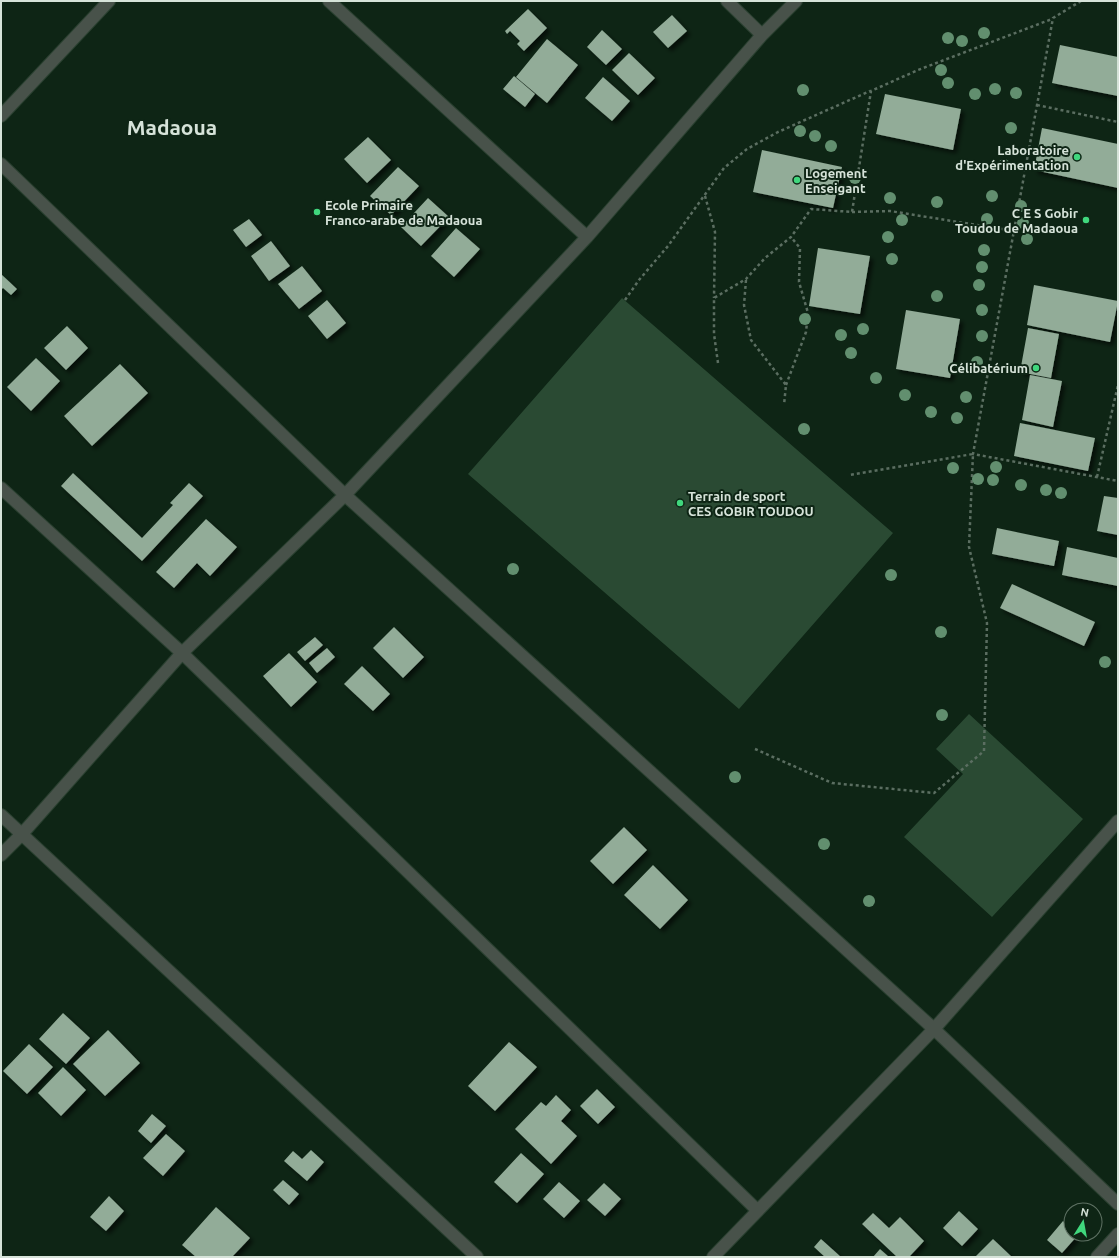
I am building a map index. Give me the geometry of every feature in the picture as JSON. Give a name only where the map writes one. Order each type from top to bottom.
[{"type":"street","points":[[1,116],[109,1]]},
{"type":"street","points":[[328,1],[587,237]]},
{"type":"street","points":[[727,1],[762,35]]},
{"type":"street","points":[[1,855],[22,834],[182,652],[345,495],[587,237],[762,35],[796,1]]},
{"type":"street","points":[[1,164],[345,495],[934,1029],[1118,1204]]},
{"type":"street","points":[[1,488],[182,652],[757,1210]]},
{"type":"street","points":[[1,815],[477,1257]]},
{"type":"street","points":[[713,1257],[934,1029],[1118,821]]},
{"type":"street","points":[[1097,1257],[1118,1234]]},
{"type":"path","points":[[624,300],[668,246],[724,168],[747,149],[778,132],[918,70],[1053,18],[1081,1]]},
{"type":"path","points":[[755,749],[832,782],[934,793],[984,751],[986,623],[969,547],[973,454],[1053,18]]},
{"type":"path","points":[[852,212],[871,91]]},
{"type":"path","points":[[1037,105],[1118,122]]},
{"type":"path","points":[[704,195],[715,232],[714,334],[718,363]]},
{"type":"path","points":[[714,298],[746,279],[765,258],[791,237],[811,210],[852,212],[890,211],[1014,231]]},
{"type":"path","points":[[784,405],[786,385],[806,332],[808,313],[799,282],[800,248],[791,237]]},
{"type":"path","points":[[746,279],[744,305],[751,340],[786,385]]},
{"type":"path","points":[[1097,477],[1118,385]]},
{"type":"path","points":[[849,475],[973,454],[1118,481]]},
{"type":"green space","name":"Terrain de sport CES GOBIR TOUDOU","points":[[622,298],[893,533],[739,709],[468,474]]},
{"type":"green space","points":[[969,714],[1083,819],[992,917],[904,837],[963,774],[936,749]]},
{"type":"building","points":[[528,9],[547,28],[524,51],[517,44],[520,41],[510,31],[507,34],[505,31]]},
{"type":"building","points":[[672,15],[687,31],[668,48],[653,32]]},
{"type":"building","points":[[602,30],[622,49],[606,65],[587,47]]},
{"type":"building","points":[[547,39],[578,65],[547,103],[516,77]]},
{"type":"building","points":[[1060,45],[1118,57],[1118,96],[1052,83]]},
{"type":"building","points":[[629,53],[655,78],[638,95],[612,70]]},
{"type":"building","points":[[514,76],[535,94],[525,107],[503,89]]},
{"type":"building","points":[[603,77],[630,101],[612,121],[585,98]]},
{"type":"building","name":"Logement Enseigant","points":[[885,94],[961,109],[953,150],[876,134]]},
{"type":"building","name":"Laboratoire d'Expérimentation","points":[[1042,128],[1118,144],[1118,188],[1034,170]]},
{"type":"building","points":[[368,137],[391,160],[367,183],[344,159]]},
{"type":"building","name":"Logement Enseigant","points":[[762,150],[842,167],[833,208],[753,192]]},
{"type":"building","points":[[398,167],[419,186],[391,215],[370,196]]},
{"type":"building","points":[[428,198],[449,217],[421,246],[401,227]]},
{"type":"building","points":[[249,219],[262,235],[246,247],[233,230]]},
{"type":"building","points":[[456,228],[480,249],[454,277],[431,256]]},
{"type":"building","points":[[271,241],[290,266],[269,281],[251,256]]},
{"type":"building","points":[[818,248],[870,256],[860,314],[809,306]]},
{"type":"building","points":[[302,266],[322,291],[299,309],[278,284]]},
{"type":"building","points":[[1,274],[17,289],[11,295],[3,288],[1,290]]},
{"type":"building","points":[[1034,285],[1118,301],[1110,342],[1027,325]]},
{"type":"building","points":[[327,300],[346,323],[327,339],[308,316]]},
{"type":"building","points":[[906,310],[960,319],[950,378],[896,369]]},
{"type":"building","points":[[67,326],[88,348],[66,370],[44,348]]},
{"type":"building","points":[[1028,328],[1059,334],[1051,378],[1020,372]]},
{"type":"building","points":[[36,358],[60,381],[31,411],[7,387]]},
{"type":"building","points":[[120,364],[148,393],[92,446],[64,416]]},
{"type":"building","points":[[1030,375],[1062,381],[1053,427],[1022,420]]},
{"type":"building","points":[[1020,423],[1095,438],[1088,471],[1014,456]]},
{"type":"building","points":[[73,473],[142,538],[173,505],[170,503],[189,483],[203,496],[142,561],[61,486]]},
{"type":"building","points":[[1104,496],[1118,498],[1118,535],[1097,531]]},
{"type":"building","points":[[206,519],[237,547],[210,576],[197,563],[174,588],[156,572]]},
{"type":"building","points":[[997,528],[1059,541],[1054,566],[992,554]]},
{"type":"building","points":[[1067,547],[1118,558],[1118,586],[1062,575]]},
{"type":"building","points":[[1012,584],[1095,622],[1084,646],[1000,608]]},
{"type":"building","points":[[394,627],[424,657],[403,678],[373,648]]},
{"type":"building","points":[[315,637],[323,645],[305,661],[297,652]]},
{"type":"building","points":[[327,648],[335,657],[317,673],[309,663]]},
{"type":"building","points":[[289,653],[317,682],[291,707],[263,676]]},
{"type":"building","points":[[362,666],[390,694],[373,711],[344,684]]},
{"type":"building","points":[[624,827],[647,850],[613,884],[590,861]]},
{"type":"building","points":[[653,865],[688,900],[660,929],[624,895]]},
{"type":"building","points":[[63,1013],[90,1038],[66,1064],[39,1039]]},
{"type":"building","points":[[108,1030],[140,1063],[105,1096],[73,1064]]},
{"type":"building","points":[[509,1042],[537,1067],[495,1111],[468,1086]]},
{"type":"building","points":[[29,1044],[53,1067],[27,1094],[3,1071]]},
{"type":"building","points":[[63,1067],[86,1090],[61,1116],[38,1093]]},
{"type":"building","points":[[597,1089],[615,1107],[598,1124],[580,1106]]},
{"type":"building","points":[[556,1095],[571,1110],[561,1121],[577,1136],[551,1164],[515,1129],[541,1102],[546,1106]]},
{"type":"building","points":[[152,1114],[166,1126],[151,1143],[138,1131]]},
{"type":"building","points":[[166,1134],[185,1151],[163,1176],[143,1158]]},
{"type":"building","points":[[311,1150],[324,1162],[307,1181],[284,1161],[293,1151],[302,1159]]},
{"type":"building","points":[[521,1153],[544,1174],[517,1203],[494,1182]]},
{"type":"building","points":[[283,1180],[299,1194],[289,1205],[273,1190]]},
{"type":"building","points":[[559,1182],[580,1201],[564,1218],[543,1199]]},
{"type":"building","points":[[604,1183],[621,1199],[605,1216],[587,1200]]},
{"type":"building","points":[[109,1196],[124,1211],[106,1231],[90,1217]]},
{"type":"building","points":[[216,1207],[250,1238],[232,1257],[196,1257],[182,1245]]},
{"type":"building","points":[[959,1211],[978,1229],[962,1246],[943,1228]]},
{"type":"building","points":[[873,1213],[889,1228],[900,1217],[924,1241],[909,1257],[897,1257],[862,1224]]},
{"type":"building","points":[[1063,1221],[1063,1242],[1072,1242],[1062,1253],[1047,1240]]},
{"type":"building","points":[[821,1239],[841,1257],[825,1257],[814,1247]]},
{"type":"building","points":[[993,1239],[1012,1257],[975,1257]]},
{"type":"building","points":[[880,1249],[889,1257],[873,1257]]},
{"type":"place","name":"Laboratoire d'Expérimentation","points":[[1077,157]]},
{"type":"place","name":"Logement Enseigant","points":[[797,180]]},
{"type":"place","name":"Ecole Primaire Franco-arabe de Madaoua","points":[[317,212]]},
{"type":"place","name":"C E S Gobir Toudou de Madaoua","points":[[1086,220]]},
{"type":"place","name":"Célibatérium","points":[[1036,368]]},
{"type":"place","name":"Terrain de sport CES GOBIR TOUDOU","points":[[680,503]]},
{"type":"district","name":"Madaoua","points":[[172,128]]}]
